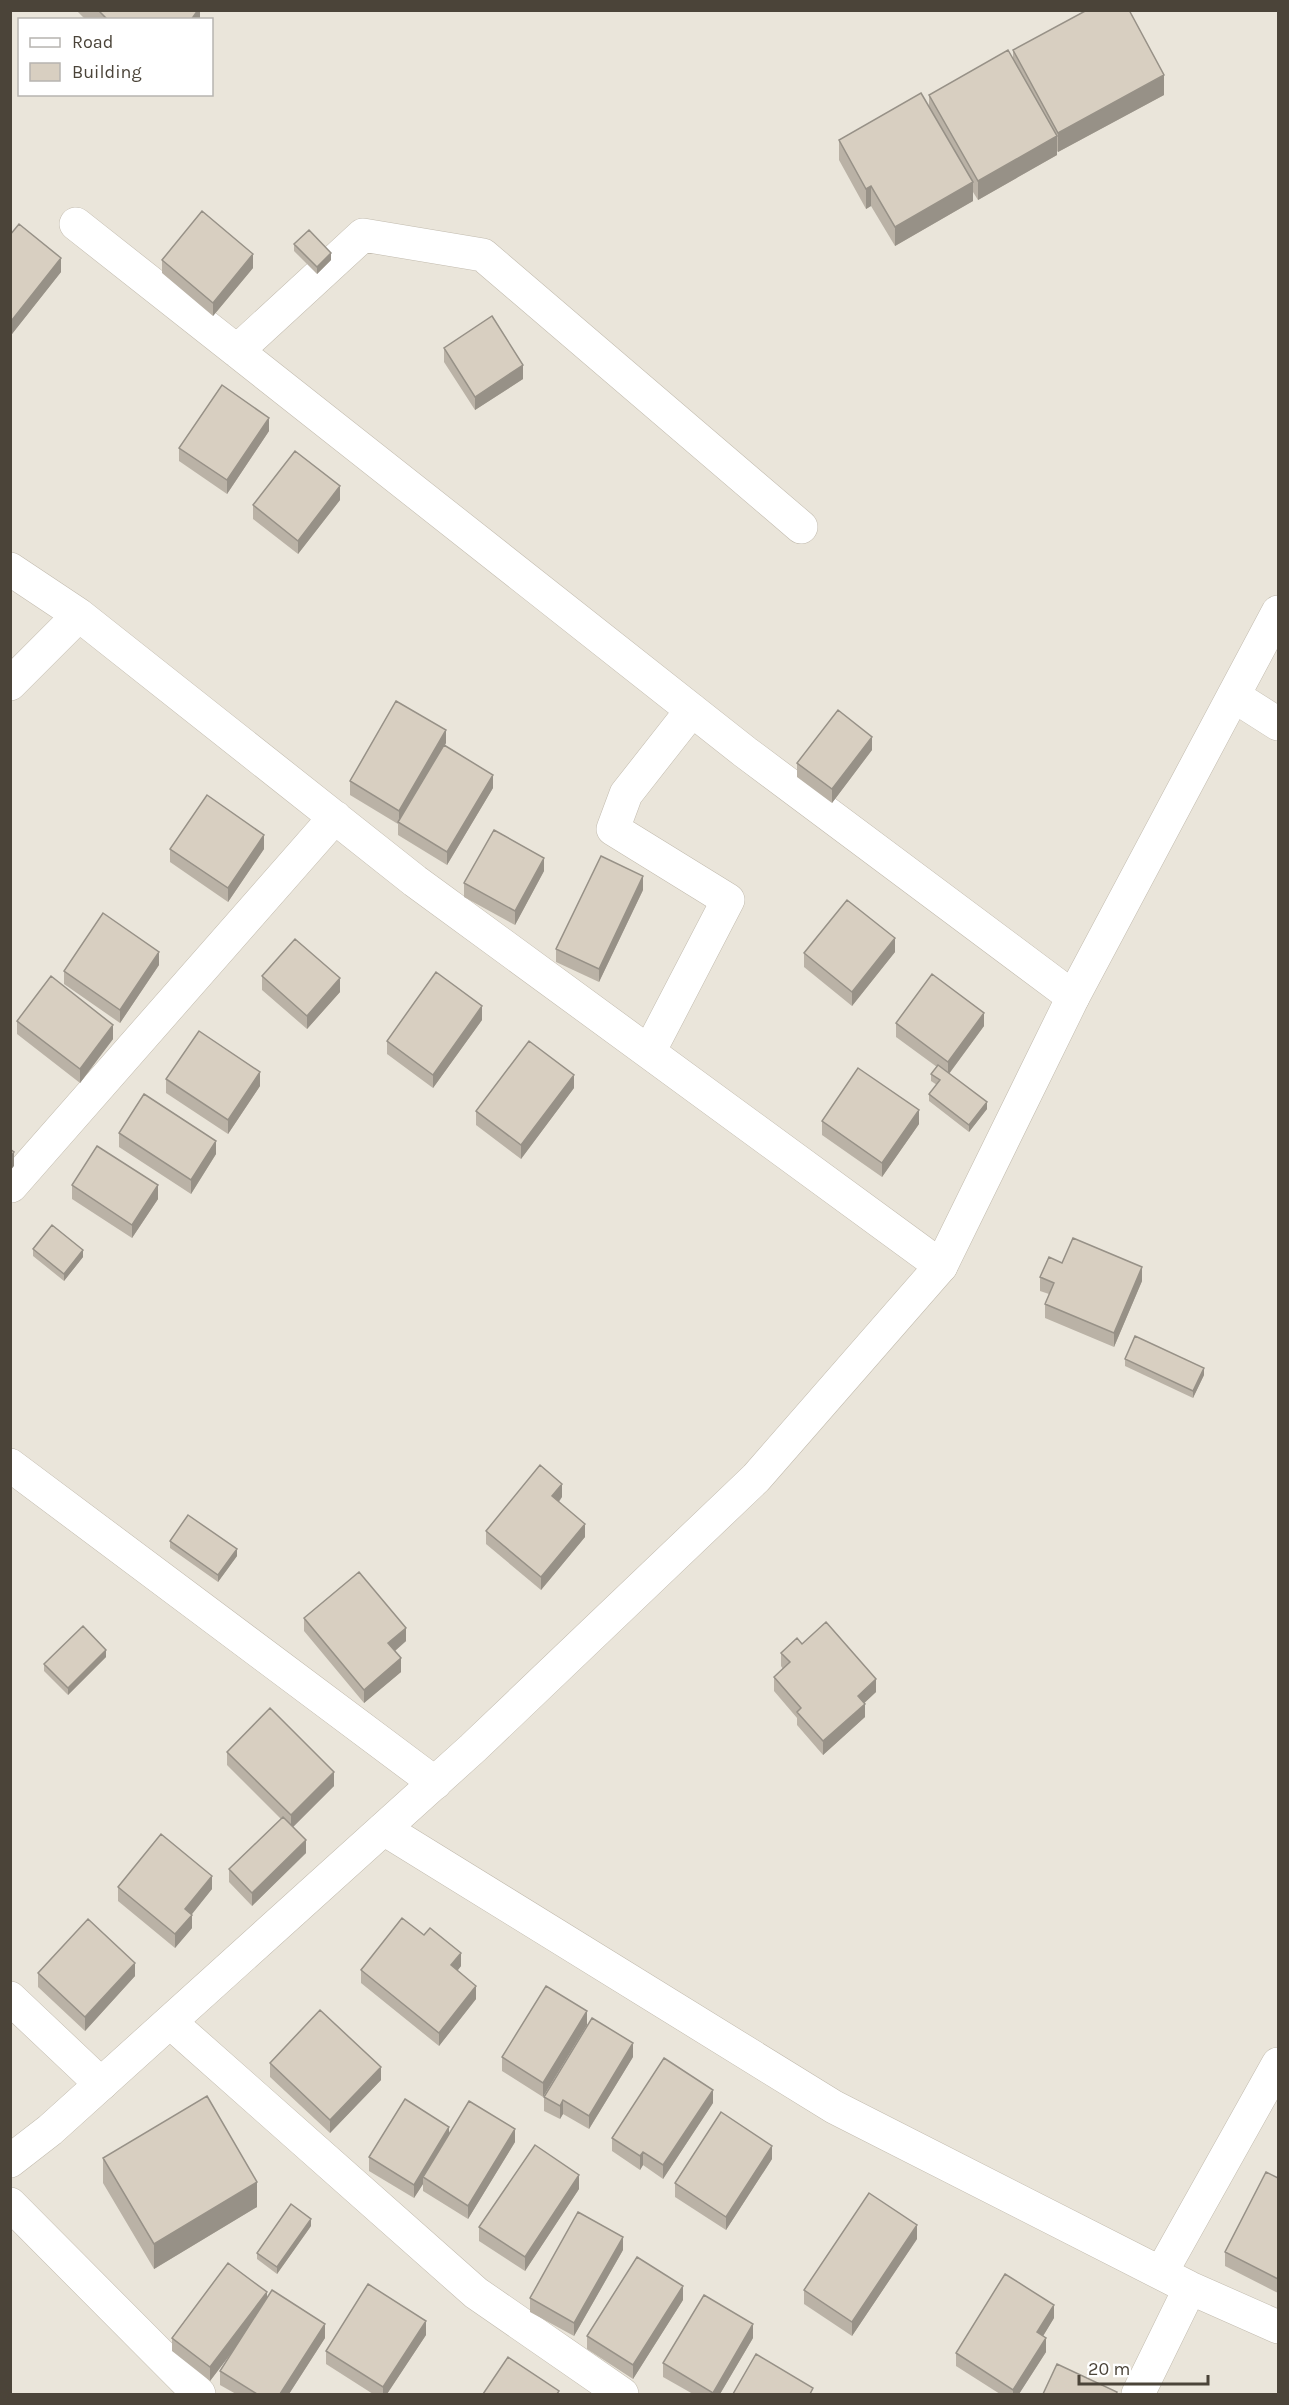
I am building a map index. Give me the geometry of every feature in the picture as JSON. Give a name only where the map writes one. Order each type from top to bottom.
[{"type":"street","points":[[76,225],[692,710],[1073,997]]},
{"type":"street","points":[[237,351],[363,235],[483,255],[801,527]]},
{"type":"street","points":[[10,569],[79,615],[415,881],[941,1266]]},
{"type":"street","points":[[10,2161],[101,2084],[435,1783],[756,1478],[941,1266],[1073,997],[1278,612]]},
{"type":"street","points":[[10,684],[79,615]]},
{"type":"street","points":[[1234,696],[1278,724]]},
{"type":"street","points":[[649,1052],[728,900],[613,829],[626,794],[692,710]]},
{"type":"street","points":[[11,1186],[335,817]]},
{"type":"street","points":[[10,1465],[435,1783]]},
{"type":"street","points":[[384,1829],[834,2107],[1161,2274],[1278,2326]]},
{"type":"street","points":[[10,1998],[101,2084]]},
{"type":"street","points":[[170,2022],[476,2293],[622,2394]]},
{"type":"street","points":[[1161,2274],[1278,2064]]},
{"type":"street","points":[[10,2204],[199,2394]]},
{"type":"street","points":[[1138,2394],[1190,2288]]},
{"type":"shaded area","points":[[11,11],[1278,11],[1278,2394],[11,2394]]},
{"type":"building","points":[[98,10],[198,10],[192,18],[106,18]]},
{"type":"building","points":[[1087,10],[1129,10],[1164,75],[1058,133],[1013,50]]},
{"type":"building","points":[[1008,50],[1057,136],[978,181],[929,95]]},
{"type":"building","points":[[921,93],[973,182],[895,227],[871,186],[866,189],[839,140]]},
{"type":"building","points":[[202,211],[253,254],[213,303],[162,260]]},
{"type":"building","points":[[19,224],[61,258],[12,320],[10,319],[10,235]]},
{"type":"building","points":[[309,230],[331,253],[317,267],[294,244]]},
{"type":"building","points":[[492,316],[523,365],[475,397],[444,348]]},
{"type":"building","points":[[222,385],[269,418],[227,480],[179,448]]},
{"type":"building","points":[[295,451],[340,486],[298,541],[253,505]]},
{"type":"building","points":[[396,701],[446,730],[399,811],[350,781]]},
{"type":"building","points":[[838,710],[872,737],[832,789],[797,763]]},
{"type":"building","points":[[444,745],[493,775],[447,852],[398,822]]},
{"type":"building","points":[[207,795],[264,835],[228,888],[170,849]]},
{"type":"building","points":[[494,830],[544,858],[515,911],[464,883]]},
{"type":"building","points":[[601,856],[643,876],[599,969],[556,949]]},
{"type":"building","points":[[847,900],[895,938],[852,992],[804,953]]},
{"type":"building","points":[[103,913],[159,952],[120,1010],[64,971]]},
{"type":"building","points":[[295,939],[340,978],[307,1016],[262,976]]},
{"type":"building","points":[[436,972],[482,1006],[433,1075],[387,1041]]},
{"type":"building","points":[[932,974],[984,1013],[948,1062],[896,1023]]},
{"type":"building","points":[[51,976],[113,1025],[80,1069],[17,1021]]},
{"type":"building","points":[[199,1031],[260,1072],[228,1120],[166,1079]]},
{"type":"building","points":[[529,1041],[574,1075],[521,1145],[476,1111]]},
{"type":"building","points":[[938,1065],[987,1102],[969,1125],[929,1094],[940,1080],[931,1074]]},
{"type":"building","points":[[858,1068],[919,1110],[882,1163],[822,1121]]},
{"type":"building","points":[[144,1094],[216,1141],[191,1180],[119,1133]]},
{"type":"building","points":[[97,1146],[158,1185],[132,1225],[72,1185]]},
{"type":"building","points":[[52,1225],[83,1250],[64,1274],[33,1249]]},
{"type":"building","points":[[1073,1238],[1142,1267],[1114,1333],[1045,1304],[1054,1283],[1040,1277],[1049,1257],[1062,1263]]},
{"type":"building","points":[[1135,1336],[1204,1368],[1193,1391],[1125,1359]]},
{"type":"building","points":[[540,1465],[562,1484],[552,1496],[585,1524],[541,1577],[486,1531]]},
{"type":"building","points":[[188,1515],[237,1549],[218,1575],[170,1541]]},
{"type":"building","points":[[359,1572],[406,1628],[388,1643],[401,1658],[364,1690],[304,1618]]},
{"type":"building","points":[[826,1622],[876,1679],[858,1696],[865,1704],[823,1741],[797,1712],[801,1708],[774,1677],[790,1662],[781,1653],[797,1638],[802,1644]]},
{"type":"building","points":[[83,1626],[106,1650],[68,1688],[44,1664]]},
{"type":"building","points":[[270,1708],[334,1772],[291,1815],[227,1752]]},
{"type":"building","points":[[283,1817],[306,1840],[252,1893],[229,1869]]},
{"type":"building","points":[[161,1834],[212,1876],[185,1909],[192,1915],[175,1934],[118,1887]]},
{"type":"building","points":[[402,1918],[424,1935],[430,1928],[461,1953],[451,1965],[476,1986],[439,2033],[361,1970]]},
{"type":"building","points":[[88,1919],[135,1963],[85,2017],[38,1973]]},
{"type":"building","points":[[546,1986],[587,2011],[543,2083],[502,2057]]},
{"type":"building","points":[[320,2010],[381,2067],[330,2120],[270,2063]]},
{"type":"building","points":[[592,2018],[633,2043],[589,2116],[563,2100],[560,2106],[544,2097]]},
{"type":"building","points":[[664,2058],[713,2090],[663,2165],[643,2152],[640,2156],[612,2138]]},
{"type":"building","points":[[207,2096],[257,2182],[154,2244],[103,2158]]},
{"type":"building","points":[[405,2099],[449,2127],[414,2185],[369,2157]]},
{"type":"building","points":[[469,2101],[515,2129],[468,2206],[423,2177]]},
{"type":"building","points":[[721,2112],[772,2146],[726,2217],[675,2183]]},
{"type":"building","points":[[535,2145],[579,2175],[525,2257],[479,2227]]},
{"type":"building","points":[[1266,2172],[1278,2178],[1278,2279],[1225,2252]]},
{"type":"building","points":[[869,2193],[917,2225],[852,2322],[804,2290]]},
{"type":"building","points":[[291,2204],[311,2219],[277,2267],[257,2253]]},
{"type":"building","points":[[578,2212],[623,2237],[574,2323],[530,2298]]},
{"type":"building","points":[[637,2257],[683,2286],[633,2365],[587,2336]]},
{"type":"building","points":[[228,2263],[267,2292],[210,2367],[172,2338]]},
{"type":"building","points":[[1005,2274],[1054,2305],[1037,2332],[1046,2338],[1013,2390],[956,2353]]},
{"type":"building","points":[[368,2284],[426,2321],[383,2387],[326,2351]]},
{"type":"building","points":[[272,2290],[325,2324],[280,2394],[257,2394],[220,2371]]},
{"type":"building","points":[[704,2295],[753,2324],[713,2393],[663,2363]]},
{"type":"building","points":[[756,2354],[813,2388],[810,2394],[733,2394]]},
{"type":"building","points":[[508,2357],[559,2391],[557,2394],[483,2394]]},
{"type":"building","points":[[1057,2364],[1117,2392],[1116,2394],[1043,2394]]}]
